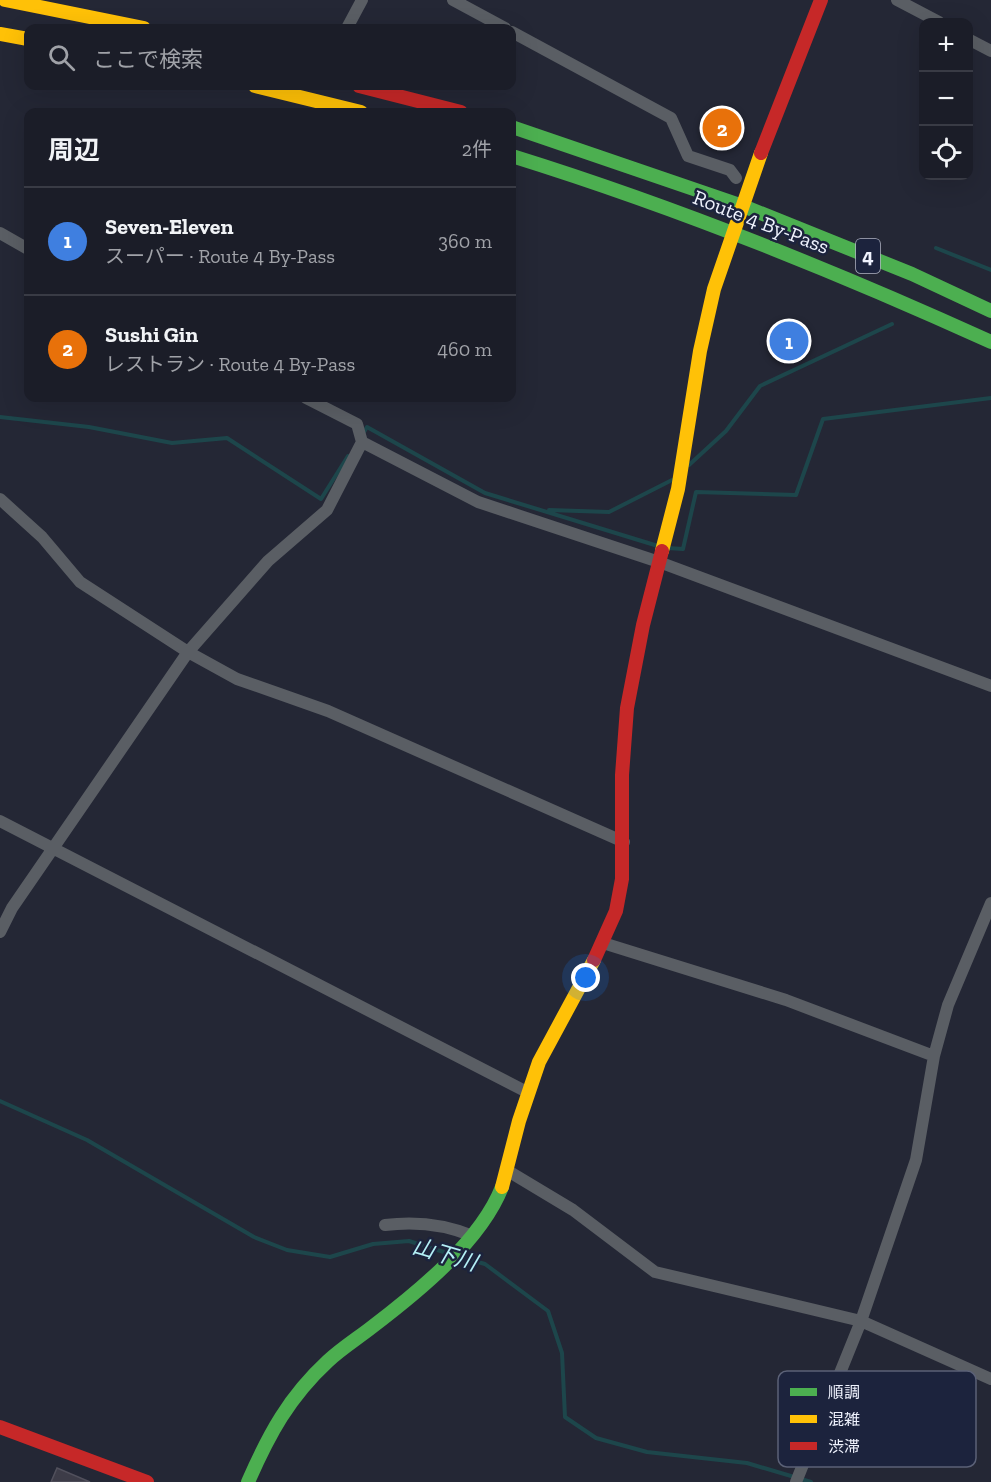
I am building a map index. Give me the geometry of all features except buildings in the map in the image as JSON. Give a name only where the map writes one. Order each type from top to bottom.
[{"type":"main road","points":[[4,0],[124,24]]},
{"type":"main road","points":[[248,1482],[268,1435],[296,1395],[329,1360],[374,1326],[453,1257],[473,1236],[494,1208],[508,1172],[527,1092],[539,1062],[603,943],[616,911],[622,879],[624,842],[622,775],[627,708],[643,625],[678,489],[700,351],[714,289],[805,36],[821,0]]},
{"type":"main road","points":[[0,13],[64,24]]},
{"type":"main road","points":[[0,34],[24,38]]},
{"type":"main road","points":[[0,47],[24,50]]},
{"type":"main road","points":[[271,90],[346,108]]},
{"type":"main road","points":[[375,90],[444,108]]},
{"type":"main road","name":"Route 4 By-Pass","points":[[516,128],[743,206],[912,274],[991,311]]},
{"type":"main road","name":"Route 4 By-Pass","points":[[516,157],[734,233],[821,267],[991,342]]},
{"type":"main road","points":[[0,1427],[147,1482]]},
{"type":"street","points":[[349,24],[362,0]]},
{"type":"street","points":[[453,0],[498,24]]},
{"type":"street","points":[[897,0],[931,18]]},
{"type":"street","points":[[516,34],[671,118],[688,156],[730,170],[736,178]]},
{"type":"street","points":[[973,41],[991,51]]},
{"type":"street","points":[[0,234],[24,247]]},
{"type":"street","points":[[0,932],[12,908],[188,652],[267,561],[327,510],[362,442],[357,424],[314,402]]},
{"type":"street","points":[[362,442],[465,497],[659,562],[991,686]]},
{"type":"street","points":[[0,499],[42,537],[80,582],[188,652],[237,679],[328,711],[624,842]]},
{"type":"street","points":[[0,820],[527,1092]]},
{"type":"street","points":[[841,1371],[861,1321],[916,1160],[934,1056],[948,1005],[991,903]]},
{"type":"street","points":[[603,943],[786,1000],[934,1056]]},
{"type":"street","points":[[508,1172],[573,1210],[655,1272],[861,1321],[973,1371]]},
{"type":"street","points":[[385,1224],[407,1222],[450,1227],[473,1236]]},
{"type":"street","points":[[976,1372],[991,1379]]},
{"type":"street","points":[[796,1482],[802,1467]]},
{"type":"waterway","points":[[936,248],[991,270]]},
{"type":"waterway","points":[[689,465],[726,431],[760,386],[892,324]]},
{"type":"waterway","points":[[668,548],[683,549],[696,492],[796,495],[823,419],[991,398]]},
{"type":"waterway","points":[[0,417],[89,427],[172,443],[227,438],[321,499],[348,456]]},
{"type":"waterway","points":[[364,432],[367,427],[485,493],[658,546]]},
{"type":"waterway","points":[[549,510],[609,512],[672,480]]},
{"type":"waterway","name":"山下川","points":[[0,1101],[87,1140],[254,1237],[287,1250],[330,1257],[373,1244],[409,1241],[450,1254]]},
{"type":"waterway","name":"山下川","points":[[460,1257],[485,1264],[548,1311],[562,1353],[565,1417],[596,1438],[647,1452],[747,1463],[811,1482]]},
{"type":"traffic: fast","points":[[516,128],[743,206],[912,274],[991,311]]},
{"type":"traffic: fast","points":[[516,157],[634,197],[814,265],[991,342]]},
{"type":"traffic: fast","points":[[248,1482],[272,1432],[302,1388],[333,1356],[409,1298],[464,1246],[492,1207],[502,1187]]},
{"type":"traffic: slow","points":[[5,0],[124,24]]},
{"type":"traffic: slow","points":[[0,34],[24,38]]},
{"type":"traffic: slow","points":[[271,90],[345,108]]},
{"type":"traffic: slow","points":[[662,551],[678,489],[700,351],[714,289],[761,153]]},
{"type":"traffic: slow","points":[[502,1187],[519,1121],[539,1062],[594,960]]},
{"type":"traffic: jam","points":[[761,153],[821,0]]},
{"type":"traffic: jam","points":[[375,90],[445,108]]},
{"type":"traffic: jam","points":[[594,960],[616,911],[622,879],[622,775],[627,708],[643,625],[662,551]]},
{"type":"traffic: jam","points":[[0,1427],[147,1482]]},
{"type":"place","name":"Sushi Gin","points":[[722,128]]},
{"type":"place","name":"Seven-Eleven","points":[[789,341]]}]
